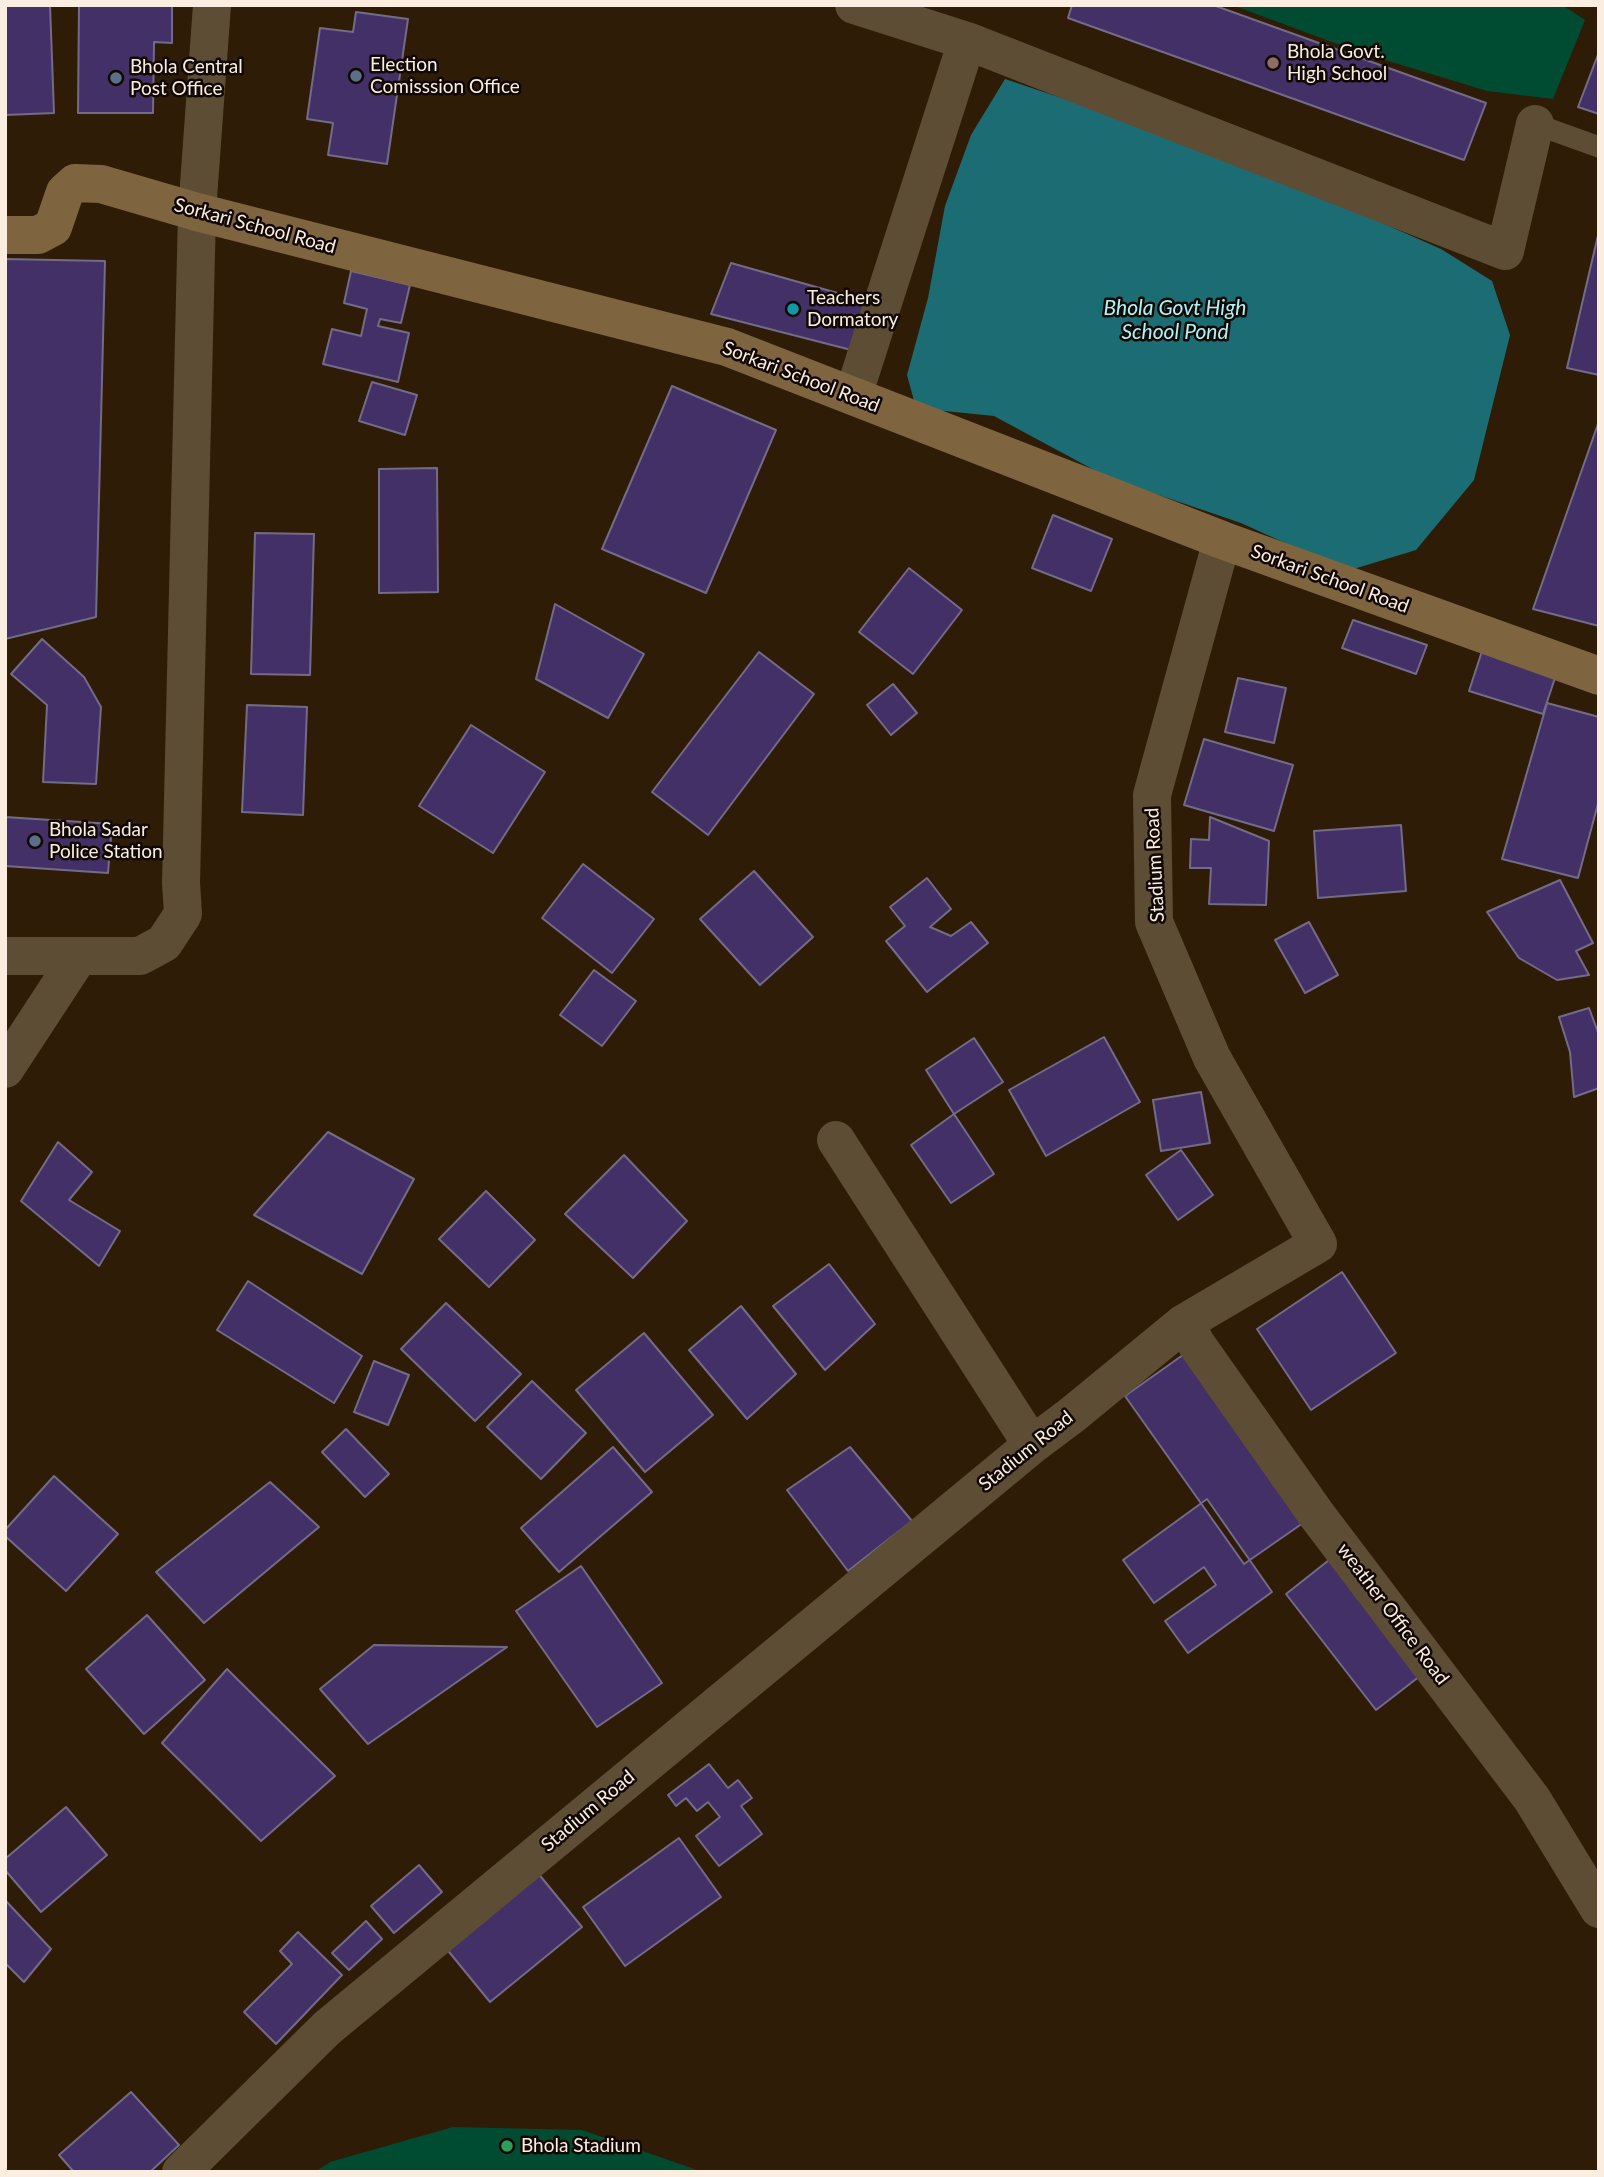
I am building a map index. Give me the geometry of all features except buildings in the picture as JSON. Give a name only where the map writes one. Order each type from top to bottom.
[{"type":"street","points":[[5,956],[140,956],[164,943],[184,914],[181,869],[197,212],[212,5]]},
{"type":"street","points":[[854,5],[967,41],[1505,251],[1535,124]]},
{"type":"street","points":[[853,396],[967,41]]},
{"type":"street","name":"Sorkari School Road","points":[[5,235],[38,235],[53,227],[65,191],[75,183],[101,184],[197,212],[727,347],[1222,540],[1599,676]]},
{"type":"street","name":"Stadium Road","points":[[181,2172],[327,2028],[1032,1445],[1184,1323],[1318,1244],[1212,1058],[1154,922],[1152,795],[1222,540]]},
{"type":"street","points":[[5,1069],[79,956]]},
{"type":"street","points":[[836,1140],[1032,1445]]},
{"type":"street","name":"weather Office Road","points":[[1184,1323],[1316,1514],[1532,1799],[1599,1909]]},
{"type":"lane","points":[[1535,124],[1599,147]]},
{"type":"green space","points":[[1232,5],[1562,5],[1585,20],[1553,99],[1487,91],[1359,52]]},
{"type":"green space","name":"Bhola Stadium","points":[[453,2127],[582,2130],[703,2172],[315,2172],[330,2162]]},
{"type":"water","name":"Bhola Govt High School Pond","points":[[1005,79],[1168,134],[1330,200],[1441,249],[1492,281],[1510,335],[1474,480],[1416,550],[1347,571],[1241,523],[1109,478],[994,416],[916,408],[907,375],[928,298],[945,206],[971,135]]},
{"type":"place","name":"Bhola Govt. High School","points":[[1273,63]]},
{"type":"place","name":"Election Comisssion Office","points":[[356,76]]},
{"type":"place","name":"Bhola Central Post Office","points":[[116,78]]},
{"type":"place","name":"Teachers Dormatory","points":[[793,309]]},
{"type":"place","name":"Bhola Sadar Police Station","points":[[35,841]]},
{"type":"place","name":"Bhola Stadium","points":[[507,2146]]}]
